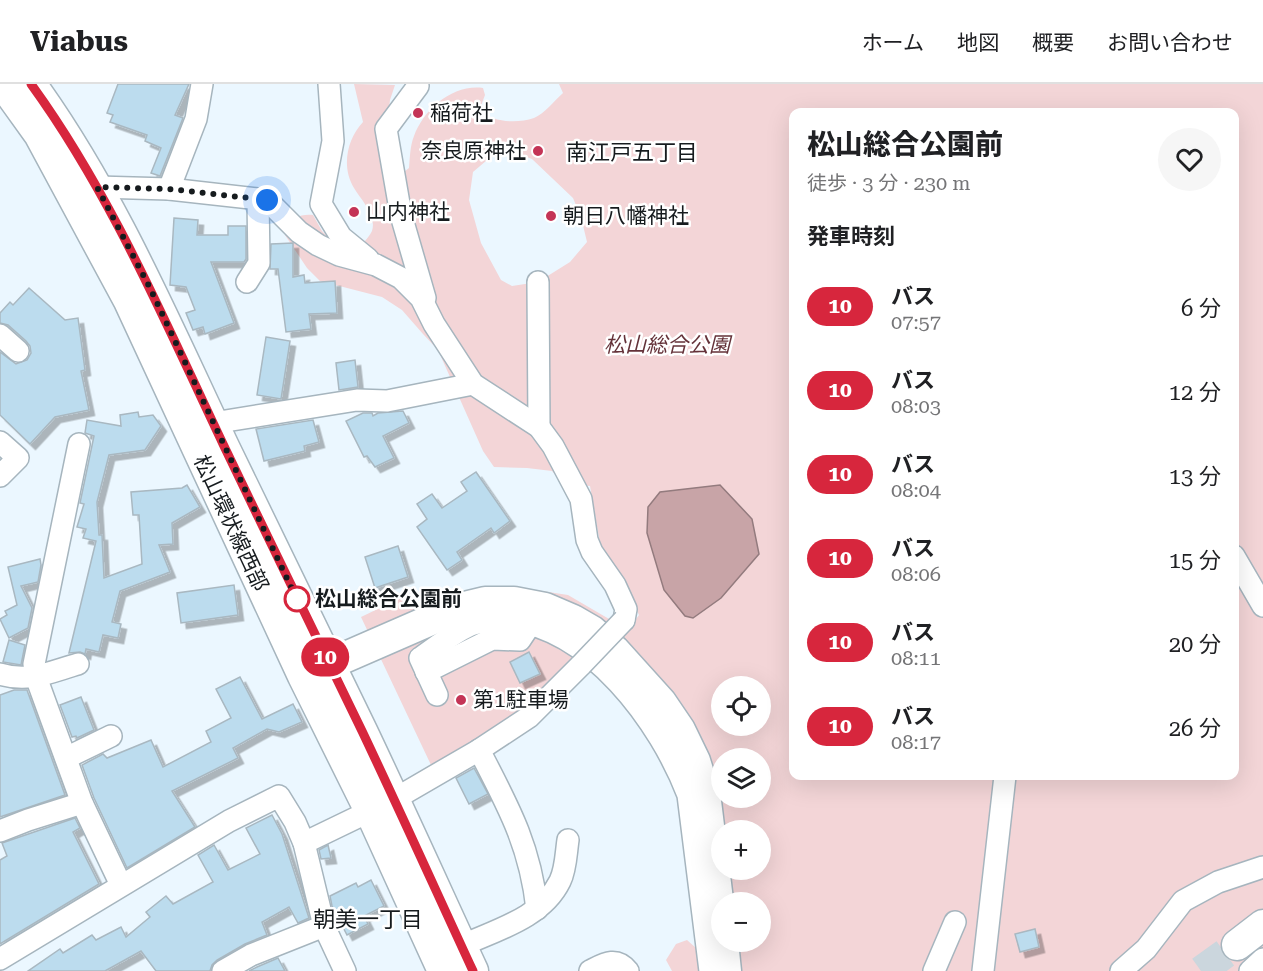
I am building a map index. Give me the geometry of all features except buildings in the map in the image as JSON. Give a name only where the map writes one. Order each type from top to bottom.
[{"type":"street","name":"松山環状線西部","points":[[3,84],[39,134],[129,301],[315,670],[362,732],[381,806],[443,971]]},
{"type":"street","name":"松山環状線西部","points":[[31,84],[60,124],[97,187],[150,288],[213,423],[315,670]]},
{"type":"street","points":[[169,189],[196,119],[202,84]]},
{"type":"street","points":[[329,84],[333,141],[321,204],[341,237],[376,265],[401,278],[421,298],[429,311]]},
{"type":"street","points":[[304,843],[381,806],[479,750],[529,717],[624,620],[626,609],[615,585],[592,552],[587,540],[581,499],[553,446],[539,427],[473,384],[434,324],[400,215],[386,129],[418,86]]},
{"type":"street","points":[[97,187],[169,189],[267,200],[299,232],[318,245],[339,255],[376,265]]},
{"type":"street","points":[[247,282],[259,263],[258,199]]},
{"type":"street","points":[[538,282],[539,427]]},
{"type":"street","points":[[0,335],[18,351]]},
{"type":"street","points":[[213,423],[357,400],[387,401],[473,384]]},
{"type":"street","points":[[0,442],[18,458],[0,476]]},
{"type":"street","points":[[79,444],[34,664],[36,677],[82,803],[121,885]]},
{"type":"street","points":[[1239,565],[1263,606]]},
{"type":"street","points":[[315,670],[456,609],[485,602],[514,602],[545,608],[573,620],[592,631],[615,651],[661,702],[680,730],[695,761],[705,793],[717,892]]},
{"type":"street","points":[[437,695],[420,658],[471,625],[504,619],[530,625],[578,646],[600,663],[645,714],[663,740],[688,795],[710,971]]},
{"type":"street","points":[[0,674],[16,679],[36,677],[78,664]]},
{"type":"street","points":[[66,758],[111,736]]},
{"type":"street","points":[[479,750],[520,832],[531,865],[537,909]]},
{"type":"street","points":[[983,971],[987,873],[1004,780]]},
{"type":"street","points":[[0,959],[229,821],[279,796],[295,822],[304,843],[324,926],[345,971]]},
{"type":"street","points":[[0,831],[82,803]]},
{"type":"street","name":"松山環状線西部","points":[[381,806],[467,958]]},
{"type":"street","points":[[467,958],[537,909],[560,881],[568,840]]},
{"type":"street","points":[[1121,971],[1146,950],[1183,901],[1218,882],[1263,867]]},
{"type":"street","points":[[933,971],[955,922]]},
{"type":"street","points":[[1263,925],[1243,958],[1263,959]]},
{"type":"street","points":[[226,970],[251,955],[324,926]]},
{"type":"street","points":[[724,952],[726,971]]},
{"type":"street","points":[[590,971],[609,962],[618,962],[628,971]]},
{"type":"green space","name":"松山総合公園","points":[[354,84],[395,85],[390,100],[385,141],[400,175],[409,168],[413,140],[419,126],[432,108],[451,94],[472,88],[483,88],[485,95],[479,111],[491,118],[513,121],[527,120],[542,113],[563,93],[559,84],[1263,84],[1263,971],[672,971],[666,960],[676,944],[687,940],[696,948],[674,777],[639,716],[581,656],[530,703],[484,737],[431,765],[361,617],[411,593],[421,609],[484,591],[529,589],[568,595],[628,630],[639,615],[616,570],[601,549],[590,486],[563,483],[552,471],[494,467],[483,451],[438,350],[402,310],[382,297],[320,281],[307,268],[285,235],[284,226],[291,221],[304,215],[313,215],[322,231],[335,244],[363,243],[369,236],[372,231],[372,219],[368,208],[350,180],[348,171],[348,154],[353,137],[363,122]],"holes":[[[512,151],[532,159],[573,198],[581,217],[587,242],[570,262],[538,282],[512,286],[501,280],[481,243],[469,200],[473,172],[493,155]]]},
{"type":"shaded area","points":[[720,485],[752,519],[759,554],[721,598],[693,618],[685,616],[664,590],[647,533],[648,507],[660,492]]},
{"type":"tunnel","points":[[1201,971],[1237,945]]},
{"type":"bus line","name":"10","points":[[31,84],[60,124],[97,187],[150,288],[362,732],[473,971]]},
{"type":"place","name":"稲荷社","points":[[418,113]]},
{"type":"place","name":"奈良原神社","points":[[538,151]]},
{"type":"place","name":"山内神社","points":[[354,212]]},
{"type":"place","name":"朝日八幡神社","points":[[551,216]]},
{"type":"place","name":"松山総合公園前","points":[[297,599]]},
{"type":"place","name":"第1駐車場","points":[[461,700]]},
{"type":"district","name":"南江戸五丁目","points":[[632,152]]},
{"type":"district","name":"朝美一丁目","points":[[368,919]]},
{"type":"route","points":[[267,200],[169,189],[97,187],[150,288],[299,604],[297,599]]}]
